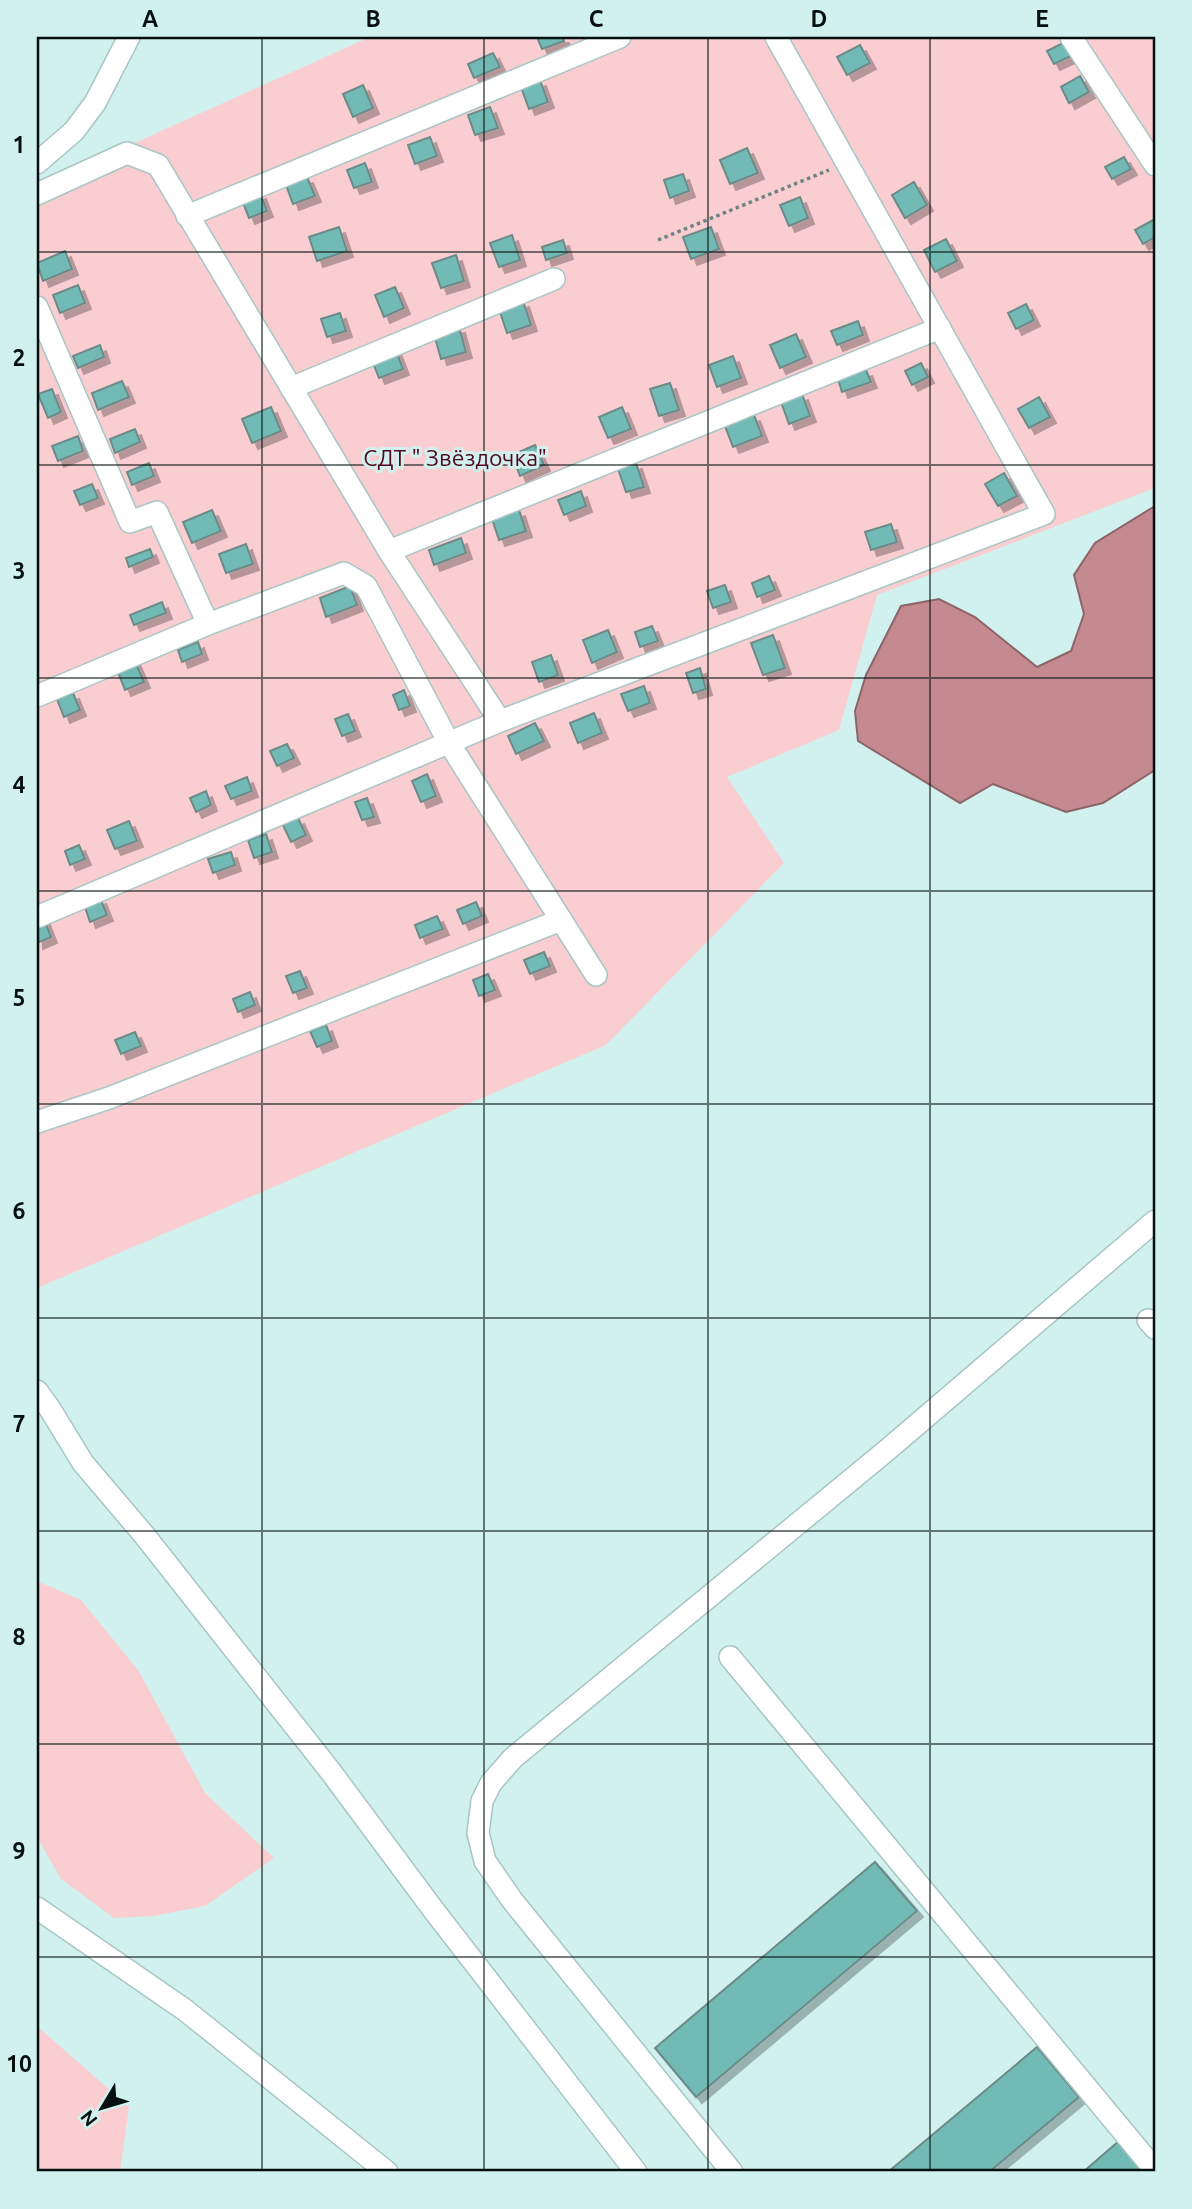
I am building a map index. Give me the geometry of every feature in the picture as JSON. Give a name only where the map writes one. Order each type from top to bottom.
[{"type":"street","points":[[37,163],[74,131],[95,103],[129,37]]},
{"type":"street","points":[[187,216],[620,37]]},
{"type":"street","points":[[37,917],[500,721],[1044,514],[776,37]]},
{"type":"street","points":[[1071,37],[1155,165]]},
{"type":"street","points":[[37,194],[127,153],[158,165],[389,551],[500,721]]},
{"type":"street","points":[[291,388],[554,279]]},
{"type":"street","points":[[37,307],[130,522],[157,512],[208,624]]},
{"type":"street","points":[[389,551],[940,328]]},
{"type":"street","points":[[37,696],[208,624],[344,573],[366,586],[449,743],[596,975]]},
{"type":"street","points":[[37,1122],[109,1098],[561,920]]},
{"type":"street","points":[[732,2172],[512,1900],[485,1861],[478,1833],[482,1801],[491,1783],[513,1758],[886,1451],[1155,1221]]},
{"type":"street","points":[[37,1391],[83,1463],[145,1536],[315,1752],[636,2172]]},
{"type":"street","points":[[730,1657],[1155,2170]]},
{"type":"street","points":[[37,1908],[185,2010],[387,2172]]},
{"type":"path","points":[[658,240],[847,163]]},
{"type":"green space","name":"СДТ \" Звёздочка\"","points":[[370,37],[1155,37],[1155,488],[877,595],[839,730],[727,777],[784,863],[606,1045],[37,1288],[37,187]]},
{"type":"green space","points":[[37,1581],[81,1600],[138,1670],[205,1793],[274,1858],[205,1906],[153,1916],[114,1918],[61,1879],[37,1837]]},
{"type":"green space","points":[[37,2026],[129,2107],[120,2172],[37,2172]]},
{"type":"shaded area","points":[[1155,506],[1155,770],[1103,803],[1066,812],[993,784],[960,803],[858,741],[855,711],[866,675],[901,606],[939,599],[975,617],[1037,667],[1071,651],[1084,614],[1074,575],[1095,543]]},
{"type":"building","points":[[537,37],[563,37],[564,41],[542,49]]},
{"type":"building","points":[[1063,43],[1071,56],[1054,64],[1047,51]]},
{"type":"building","points":[[860,45],[870,63],[847,75],[837,57]]},
{"type":"building","points":[[493,53],[500,67],[474,78],[468,64]]},
{"type":"building","points":[[1080,76],[1089,92],[1069,103],[1061,87]]},
{"type":"building","points":[[540,80],[548,102],[529,109],[521,87]]},
{"type":"building","points":[[363,85],[373,108],[353,117],[343,94]]},
{"type":"building","points":[[490,107],[498,128],[475,135],[468,115]]},
{"type":"building","points":[[430,137],[437,156],[415,164],[408,145]]},
{"type":"building","points":[[747,148],[758,173],[730,184],[720,160]]},
{"type":"building","points":[[1124,157],[1131,169],[1112,179],[1105,167]]},
{"type":"building","points":[[365,163],[372,182],[354,188],[347,170]]},
{"type":"building","points":[[683,174],[689,191],[670,198],[664,180]]},
{"type":"building","points":[[307,177],[315,196],[293,204],[286,185]]},
{"type":"building","points":[[914,182],[927,205],[905,218],[892,195]]},
{"type":"building","points":[[260,193],[267,211],[249,218],[242,200]]},
{"type":"building","points":[[800,197],[808,218],[789,226],[780,205]]},
{"type":"building","points":[[1155,219],[1155,237],[1143,244],[1135,230]]},
{"type":"building","points":[[339,227],[347,251],[317,261],[309,237]]},
{"type":"building","points":[[711,227],[719,249],[691,259],[683,237]]},
{"type":"building","points":[[512,235],[520,260],[499,267],[490,243]]},
{"type":"building","points":[[946,239],[957,261],[935,272],[924,250]]},
{"type":"building","points":[[563,240],[567,253],[546,260],[542,247]]},
{"type":"building","points":[[65,251],[72,269],[43,281],[37,263]]},
{"type":"building","points":[[456,255],[464,281],[441,288],[432,263]]},
{"type":"building","points":[[78,285],[85,303],[60,313],[53,295]]},
{"type":"building","points":[[395,287],[404,308],[384,317],[375,295]]},
{"type":"building","points":[[523,301],[531,325],[507,333],[499,309]]},
{"type":"building","points":[[1026,304],[1034,320],[1016,329],[1008,313]]},
{"type":"building","points":[[340,313],[346,331],[327,337],[321,319]]},
{"type":"building","points":[[858,321],[863,335],[837,345],[831,331]]},
{"type":"building","points":[[459,327],[466,352],[441,359],[434,334]]},
{"type":"building","points":[[796,334],[806,357],[780,368],[770,345]]},
{"type":"building","points":[[100,345],[104,357],[78,368],[73,356]]},
{"type":"building","points":[[395,348],[403,369],[379,378],[371,358]]},
{"type":"building","points":[[733,356],[741,378],[717,387],[709,365]]},
{"type":"building","points":[[921,363],[928,377],[912,385],[905,371]]},
{"type":"building","points":[[866,370],[871,382],[842,392],[838,379]]},
{"type":"building","points":[[122,381],[129,397],[98,410],[92,393]]},
{"type":"building","points":[[670,383],[679,410],[659,416],[650,389]]},
{"type":"building","points":[[52,389],[61,412],[48,418],[38,394]]},
{"type":"building","points":[[802,394],[810,416],[789,424],[781,402]]},
{"type":"building","points":[[1039,397],[1050,417],[1029,428],[1018,409]]},
{"type":"building","points":[[271,407],[281,431],[252,443],[242,419]]},
{"type":"building","points":[[622,407],[631,429],[608,438],[599,417]]},
{"type":"building","points":[[754,415],[762,436],[733,447],[725,426]]},
{"type":"building","points":[[135,429],[140,442],[115,453],[110,439]]},
{"type":"building","points":[[78,436],[83,451],[58,461],[52,446]]},
{"type":"building","points":[[535,445],[544,465],[520,476],[512,455]]},
{"type":"building","points":[[149,463],[154,476],[132,485],[127,472]]},
{"type":"building","points":[[636,463],[644,487],[626,492],[618,469]]},
{"type":"building","points":[[1004,473],[1017,496],[998,506],[985,484]]},
{"type":"building","points":[[92,484],[98,498],[80,505],[74,491]]},
{"type":"building","points":[[581,491],[586,506],[564,515],[558,500]]},
{"type":"building","points":[[212,510],[221,531],[192,543],[183,522]]},
{"type":"building","points":[[519,510],[526,531],[499,540],[492,519]]},
{"type":"building","points":[[891,524],[897,542],[871,550],[865,532]]},
{"type":"building","points":[[461,538],[466,553],[434,565],[429,550]]},
{"type":"building","points":[[246,544],[253,564],[226,573],[219,554]]},
{"type":"building","points":[[150,549],[153,557],[129,567],[126,558]]},
{"type":"building","points":[[769,576],[775,590],[757,597],[752,583]]},
{"type":"building","points":[[725,585],[731,602],[713,608],[707,591]]},
{"type":"building","points":[[350,586],[357,605],[326,617],[320,598]]},
{"type":"building","points":[[162,602],[166,613],[134,625],[130,615]]},
{"type":"building","points":[[652,626],[658,641],[640,647],[635,632]]},
{"type":"building","points":[[608,630],[617,652],[592,663],[583,640]]},
{"type":"building","points":[[773,635],[785,668],[763,675],[751,643]]},
{"type":"building","points":[[198,642],[202,654],[182,662],[178,650]]},
{"type":"building","points":[[551,655],[558,675],[539,682],[532,662]]},
{"type":"building","points":[[134,659],[144,682],[125,690],[116,667]]},
{"type":"building","points":[[700,668],[706,689],[693,693],[686,673]]},
{"type":"building","points":[[644,686],[650,703],[628,711],[621,694]]},
{"type":"building","points":[[404,690],[410,706],[399,710],[393,695]]},
{"type":"building","points":[[73,693],[80,710],[64,717],[57,699]]},
{"type":"building","points":[[594,713],[602,733],[578,743],[570,723]]},
{"type":"building","points":[[348,714],[355,731],[342,736],[335,719]]},
{"type":"building","points":[[535,723],[544,741],[516,754],[508,736]]},
{"type":"building","points":[[287,744],[294,758],[277,766],[270,751]]},
{"type":"building","points":[[427,774],[436,796],[421,802],[412,781]]},
{"type":"building","points":[[247,777],[252,791],[231,799],[225,786]]},
{"type":"building","points":[[206,791],[211,805],[196,812],[190,798]]},
{"type":"building","points":[[367,798],[374,817],[362,820],[355,802]]},
{"type":"building","points":[[298,818],[306,835],[291,842],[283,825]]},
{"type":"building","points":[[129,821],[137,841],[115,849],[107,830]]},
{"type":"building","points":[[266,834],[272,852],[254,858],[248,840]]},
{"type":"building","points":[[79,845],[85,859],[70,865],[65,851]]},
{"type":"building","points":[[231,852],[235,865],[213,873],[208,859]]},
{"type":"building","points":[[100,898],[107,915],[90,922],[84,904]]},
{"type":"building","points":[[476,902],[482,916],[463,924],[457,910]]},
{"type":"building","points":[[437,916],[443,929],[420,938],[415,925]]},
{"type":"building","points":[[44,919],[51,937],[37,943],[37,922]]},
{"type":"building","points":[[544,952],[550,966],[530,974],[524,960]]},
{"type":"building","points":[[300,971],[307,988],[293,993],[286,976]]},
{"type":"building","points":[[488,974],[495,990],[479,996],[473,980]]},
{"type":"building","points":[[250,992],[255,1005],[238,1012],[233,999]]},
{"type":"building","points":[[326,1025],[332,1041],[317,1047],[310,1031]]},
{"type":"building","points":[[135,1032],[141,1046],[121,1054],[115,1040]]},
{"type":"building","points":[[875,1862],[917,1911],[696,2097],[655,2048]]},
{"type":"building","points":[[1037,2047],[1079,2097],[989,2172],[888,2172]]},
{"type":"building","points":[[1119,2141],[1145,2172],[1083,2172]]}]
